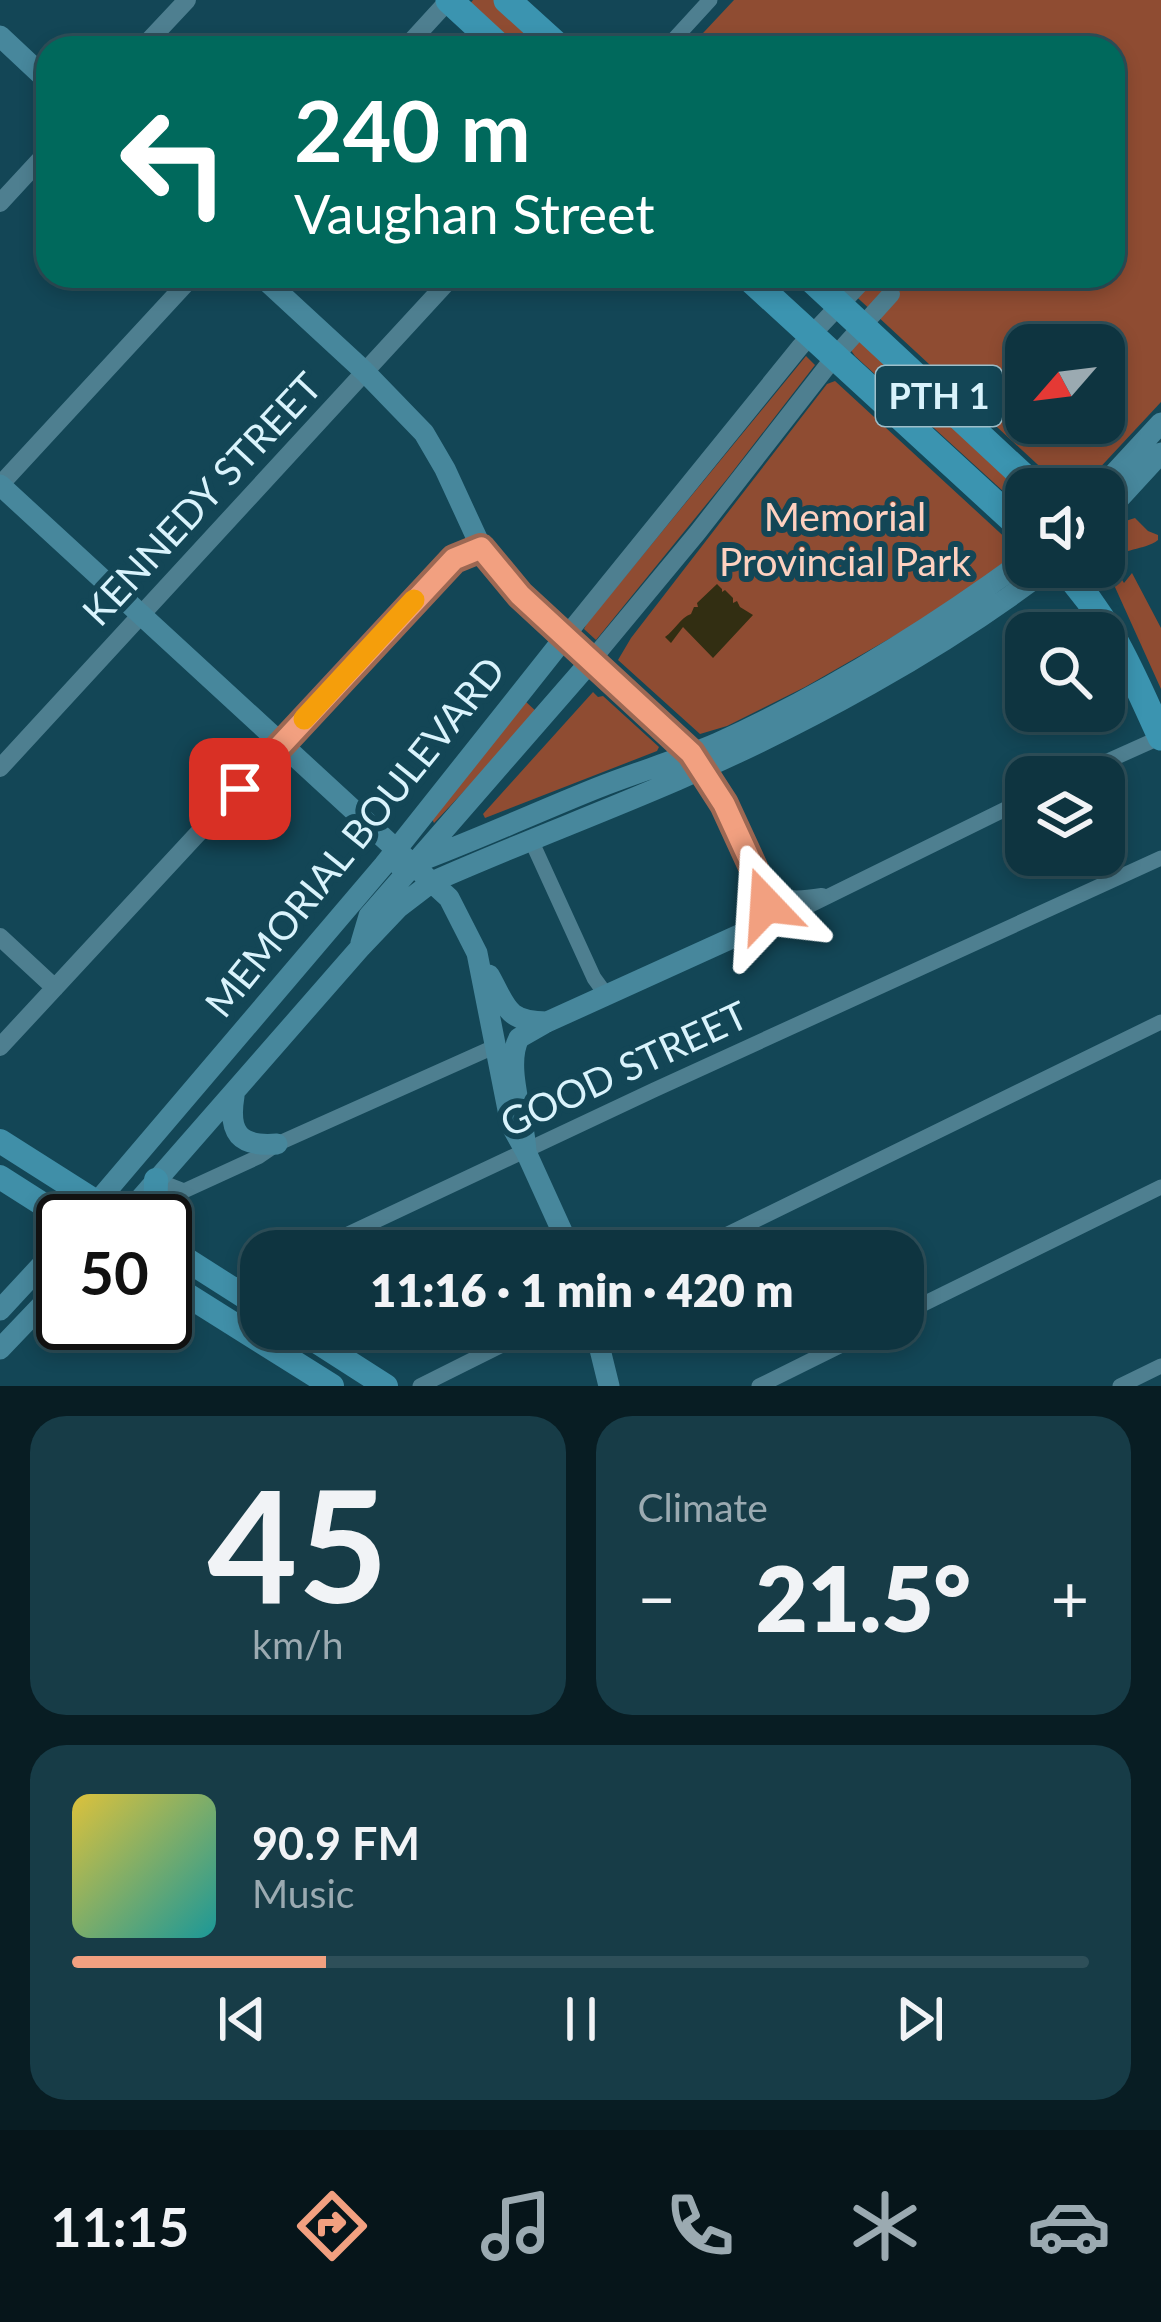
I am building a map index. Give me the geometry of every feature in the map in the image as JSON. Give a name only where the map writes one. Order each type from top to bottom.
[{"type":"highway","points":[[449,0],[488,36]]},
{"type":"highway","points":[[507,0],[547,36]]},
{"type":"highway","name":"PTH 1","points":[[760,288],[1005,512]]},
{"type":"highway","name":"PTH 1","points":[[821,288],[1015,468]]},
{"type":"highway","points":[[1125,659],[1161,737]]},
{"type":"main road","points":[[0,36],[36,69]]},
{"type":"main road","points":[[275,288],[417,425],[436,451],[481,548],[520,595],[697,761],[724,804],[764,891],[766,905],[752,929],[518,1038],[513,1056],[526,1152]]},
{"type":"main road","points":[[1119,468],[1161,423]]},
{"type":"main road","points":[[1125,492],[1161,453]]},
{"type":"main road","points":[[0,485],[449,898],[516,1018],[547,1022]]},
{"type":"main road","points":[[697,761],[894,650],[1005,574]]},
{"type":"main road","points":[[404,857],[596,788],[697,761],[846,696],[962,630],[1021,588]]},
{"type":"main road","name":"MEMORIAL BOULEVARD","points":[[359,949],[369,916],[404,857],[566,637]]},
{"type":"main road","name":"MEMORIAL BOULEVARD","points":[[104,1194],[373,878],[404,857],[520,745],[591,661]]},
{"type":"main road","name":"MEMORIAL BOULEVARD","points":[[144,1194],[398,908],[432,882],[697,761]]},
{"type":"main road","points":[[477,953],[511,1125],[561,1230]]},
{"type":"main road","points":[[234,1094],[231,1118],[239,1136],[258,1146],[277,1144]]},
{"type":"main road","points":[[169,1117],[182,1151]]},
{"type":"main road","points":[[0,1141],[66,1194]]},
{"type":"main road","points":[[0,1178],[36,1200]]},
{"type":"main road","points":[[156,1180],[156,1194]]},
{"type":"main road","points":[[192,1263],[240,1293]]},
{"type":"main road","points":[[0,1310],[36,1271]]},
{"type":"main road","points":[[192,1299],[322,1383]]},
{"type":"main road","points":[[0,1349],[36,1311]]},
{"type":"main road","points":[[330,1350],[377,1380]]},
{"type":"main road","points":[[600,1350],[606,1382]]},
{"type":"street","points":[[153,36],[187,0]]},
{"type":"street","points":[[416,36],[449,0]]},
{"type":"street","points":[[677,36],[710,0]]},
{"type":"street","points":[[0,203],[36,165]]},
{"type":"street","points":[[0,485],[182,288]]},
{"type":"street","name":"KENNEDY STREET","points":[[0,768],[442,288]]},
{"type":"street","name":"MEMORIAL BOULEVARD","points":[[566,637],[812,334],[856,288]]},
{"type":"street","name":"MEMORIAL BOULEVARD","points":[[591,661],[836,355],[891,294]]},
{"type":"street","points":[[0,1047],[454,559],[481,548]]},
{"type":"street","points":[[1119,756],[1161,737]]},
{"type":"street","points":[[752,929],[772,924],[1005,809]]},
{"type":"street","points":[[531,840],[594,978],[607,996]]},
{"type":"street","name":"GOOD STREET","points":[[357,1230],[1161,858]]},
{"type":"street","points":[[758,877],[787,900],[822,897]]},
{"type":"street","points":[[0,937],[55,988]]},
{"type":"street","points":[[736,1230],[1161,1022]]},
{"type":"street","points":[[156,1180],[184,1191],[496,1046]]},
{"type":"street","points":[[924,1304],[1161,1187]]},
{"type":"street","points":[[231,1288],[240,1284]]},
{"type":"street","points":[[420,1386],[492,1350]]},
{"type":"street","points":[[759,1386],[832,1350]]},
{"type":"street","points":[[1120,1386],[1161,1366]]},
{"type":"street","points":[[322,1383],[377,1380]]},
{"type":"green space","points":[[473,0],[494,0],[533,36],[500,36],[467,7]]},
{"type":"green space","points":[[734,0],[1161,0],[1161,402],[1125,441],[1125,324],[1005,324],[1005,434],[847,288],[1125,288],[1125,36],[700,36]]},
{"type":"green space","points":[[859,340],[1005,473],[1005,493],[855,356],[850,349]]},
{"type":"green space","points":[[806,356],[815,365],[596,640],[584,629],[587,623]]},
{"type":"green space","name":"Memorial Provincial Park","points":[[835,381],[1005,537],[1005,560],[945,607],[805,687],[727,726],[700,734],[618,660],[827,384]]},
{"type":"green space","points":[[1015,444],[1122,444],[1100,468],[1041,468]]},
{"type":"green space","points":[[1135,518],[1158,535],[1158,540],[1125,553],[1125,522]]},
{"type":"green space","points":[[1132,573],[1161,628],[1161,689],[1115,588],[1125,588]]},
{"type":"green space","points":[[593,692],[659,747],[657,751],[485,818],[483,814]]},
{"type":"green space","points":[[525,701],[538,713],[434,823],[432,819]]},
{"type":"shaded area","points":[[717,584],[733,603],[737,601],[753,615],[713,658],[683,627],[671,643],[665,637]]},
{"type":"slow traffic","points":[[304,719],[414,600]]},
{"type":"route","points":[[240,789],[454,559],[481,548],[520,595],[691,753],[724,804],[766,905]]}]
